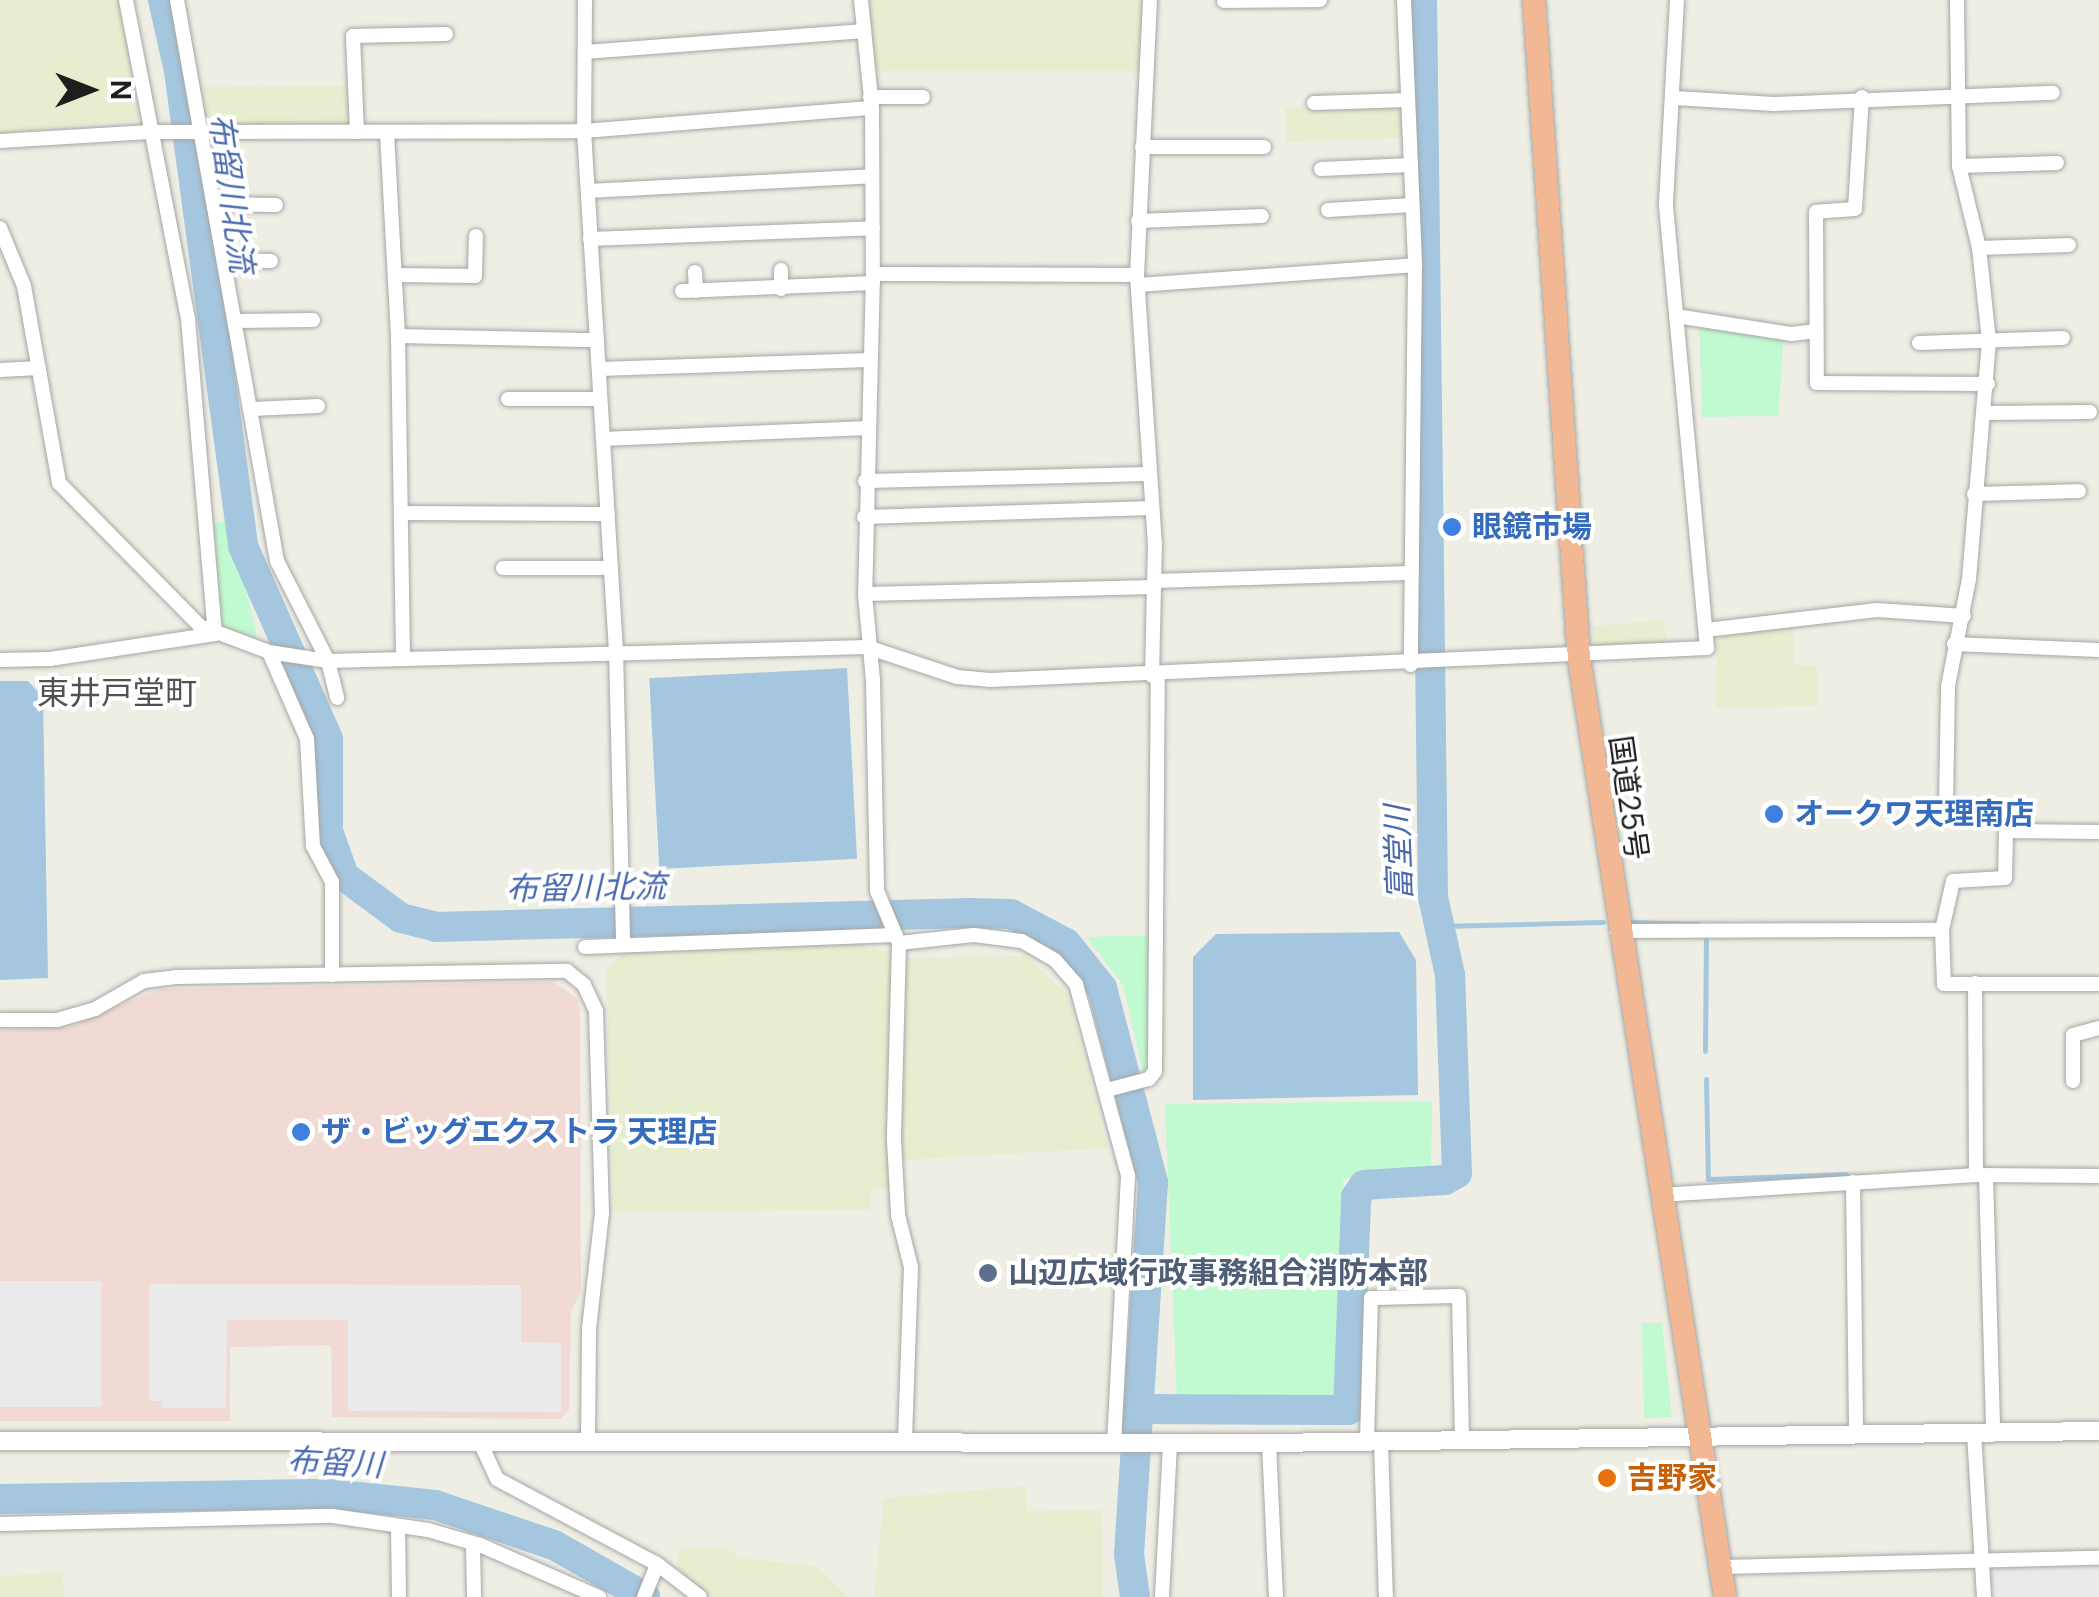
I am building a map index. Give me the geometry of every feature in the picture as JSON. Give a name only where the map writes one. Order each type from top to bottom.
[{"type":"highway","name":"国道25号","points":[[1534,0],[1579,658],[1616,932],[1725,1597]]},
{"type":"street","points":[[126,0],[188,320],[215,634]]},
{"type":"street","points":[[177,0],[277,561],[337,698]]},
{"type":"street","points":[[585,0],[584,131],[616,651],[624,945]]},
{"type":"street","points":[[862,0],[871,103],[873,278],[865,594],[882,895],[895,936],[894,1140],[898,1215],[911,1267],[905,1442]]},
{"type":"street","points":[[1108,1089],[1150,1079],[1160,933],[1152,508],[1138,280],[1150,0]]},
{"type":"street","points":[[1224,1],[1320,0]]},
{"type":"street","points":[[1404,0],[1415,264],[1408,573],[1423,664]]},
{"type":"street","points":[[0,660],[50,659],[215,634],[273,652],[320,658],[402,660],[616,651],[867,647],[957,677],[1155,675],[1579,658],[1707,648],[1666,203],[1676,98],[1677,0]]},
{"type":"street","points":[[1946,804],[1954,644],[1964,616],[1989,340],[1979,248],[1960,166],[1957,0]]},
{"type":"street","points":[[584,52],[864,31]]},
{"type":"street","points":[[357,132],[353,36],[446,34]]},
{"type":"street","points":[[1676,98],[1774,104],[1956,92],[2054,92]]},
{"type":"street","points":[[0,141],[150,132],[584,131],[923,97]]},
{"type":"street","points":[[1862,97],[1855,209],[1816,212],[1817,383],[1988,384]]},
{"type":"street","points":[[1314,104],[1408,100]]},
{"type":"street","points":[[387,133],[398,336],[402,660]]},
{"type":"street","points":[[1142,147],[1264,147]]},
{"type":"street","points":[[1960,166],[2057,163]]},
{"type":"street","points":[[1321,170],[1411,165]]},
{"type":"street","points":[[588,191],[872,176]]},
{"type":"street","points":[[216,204],[276,205]]},
{"type":"street","points":[[1328,210],[1412,205]]},
{"type":"street","points":[[1138,221],[1262,216]]},
{"type":"street","points":[[0,228],[24,286],[59,483],[215,634]]},
{"type":"street","points":[[590,240],[872,228]]},
{"type":"street","points":[[396,276],[475,276],[476,236]]},
{"type":"street","points":[[1979,248],[2069,245]]},
{"type":"street","points":[[226,260],[271,261]]},
{"type":"street","points":[[695,272],[689,291],[781,289],[873,278],[1138,280],[1415,264]]},
{"type":"street","points":[[780,270],[781,289]]},
{"type":"street","points":[[1676,316],[1791,334],[1814,331]]},
{"type":"street","points":[[236,321],[313,320]]},
{"type":"street","points":[[398,336],[596,340]]},
{"type":"street","points":[[1919,342],[2063,338]]},
{"type":"street","points":[[598,369],[870,360]]},
{"type":"street","points":[[0,370],[38,368]]},
{"type":"street","points":[[508,399],[600,399]]},
{"type":"street","points":[[252,408],[318,406]]},
{"type":"street","points":[[1983,413],[2090,412]]},
{"type":"street","points":[[603,439],[867,428]]},
{"type":"street","points":[[865,481],[1150,474]]},
{"type":"street","points":[[1974,494],[2080,491]]},
{"type":"street","points":[[864,517],[1152,508]]},
{"type":"street","points":[[400,512],[608,514]]},
{"type":"street","points":[[502,568],[611,568]]},
{"type":"street","points":[[865,594],[1408,573]]},
{"type":"street","points":[[1706,630],[1877,610],[1964,616]]},
{"type":"street","points":[[1954,644],[2099,650]]},
{"type":"street","points":[[273,652],[308,740],[313,846],[332,882],[332,976]]},
{"type":"street","points":[[2099,832],[2006,832],[2005,878],[1952,881],[1942,930],[1944,984],[2099,984]]},
{"type":"street","points":[[1616,932],[1942,930]]},
{"type":"street","points":[[585,947],[974,935],[1022,942],[1055,960],[1076,984],[1089,1014],[1128,1176],[1131,1221],[1118,1443]]},
{"type":"street","points":[[0,1020],[57,1020],[95,1008],[144,981],[176,976],[332,976],[549,967],[567,971],[590,995],[602,1213],[589,1328],[588,1440]]},
{"type":"street","points":[[1975,983],[1981,1175],[1984,1597]]},
{"type":"street","points":[[2072,1080],[2073,1035],[2099,1028]]},
{"type":"street","points":[[1660,1195],[1981,1175],[2099,1176]]},
{"type":"street","points":[[1852,1182],[1856,1435]]},
{"type":"street","points":[[1386,1597],[1374,1442],[1372,1298],[1459,1296],[1462,1440]]},
{"type":"street","points":[[0,1441],[1165,1443],[2099,1431]]},
{"type":"street","points":[[480,1442],[497,1478],[700,1597]]},
{"type":"street","points":[[1269,1442],[1276,1597]]},
{"type":"street","points":[[1162,1597],[1165,1443]]},
{"type":"street","points":[[0,1524],[333,1516],[473,1544],[599,1597]]},
{"type":"street","points":[[398,1526],[399,1597]]},
{"type":"street","points":[[473,1544],[474,1597]]},
{"type":"street","points":[[1720,1567],[2099,1558]]},
{"type":"street","points":[[644,1597],[656,1568]]},
{"type":"shaded area","points":[[553,982],[577,998],[580,1010],[581,1291],[571,1311],[569,1410],[560,1419],[332,1417],[331,1345],[230,1347],[230,1421],[0,1421],[0,1030],[70,1027],[159,989]]},
{"type":"shaded area","points":[[0,1281],[101,1281],[101,1407],[0,1407]]},
{"type":"shaded area","points":[[149,1284],[521,1285],[521,1342],[561,1343],[561,1412],[348,1411],[348,1320],[227,1320],[226,1408],[162,1408],[162,1401],[149,1401]]},
{"type":"shaded area","points":[[2099,1565],[2099,1597],[1991,1597],[1989,1573],[1996,1567]]},
{"type":"green space","points":[[0,0],[119,0],[139,120],[0,133]]},
{"type":"green space","points":[[870,0],[1142,0],[1142,71],[870,71]]},
{"type":"green space","points":[[347,86],[349,127],[218,129],[205,123],[200,87]]},
{"type":"green space","points":[[1402,104],[1403,138],[1286,142],[1285,108]]},
{"type":"green space","points":[[1699,322],[1784,336],[1778,416],[1702,417]]},
{"type":"green space","points":[[228,521],[257,634],[254,639],[221,627],[214,523]]},
{"type":"green space","points":[[1664,620],[1666,644],[1594,650],[1592,626]]},
{"type":"green space","points":[[1793,624],[1794,665],[1817,666],[1818,706],[1715,708],[1718,635]]},
{"type":"green space","points":[[1157,935],[1152,1068],[1143,1072],[1123,985],[1087,937]]},
{"type":"green space","points":[[854,943],[892,954],[892,1188],[871,1187],[870,1210],[614,1212],[606,969],[626,950]]},
{"type":"green space","points":[[1026,956],[1068,995],[1108,1148],[901,1160],[907,958]]},
{"type":"green space","points":[[1432,1101],[1431,1170],[1343,1179],[1334,1400],[1177,1401],[1165,1104]]},
{"type":"green space","points":[[1642,1323],[1662,1323],[1672,1417],[1644,1418]]},
{"type":"green space","points":[[1026,1486],[1027,1511],[1102,1510],[1103,1597],[874,1597],[884,1498]]},
{"type":"green space","points":[[726,1547],[739,1558],[816,1566],[849,1597],[709,1597],[677,1568],[678,1549]]},
{"type":"green space","points":[[62,1572],[64,1597],[0,1597],[0,1576]]},
{"type":"water","points":[[847,668],[857,859],[659,869],[649,678]]},
{"type":"water","points":[[0,681],[28,681],[43,697],[48,978],[0,980]]},
{"type":"water","points":[[1399,932],[1416,960],[1418,1095],[1193,1100],[1193,957],[1216,934]]},
{"type":"waterway","name":"布留川北流","points":[[163,0],[179,71],[243,546],[328,739],[328,831],[344,876],[401,918],[436,927],[1011,914],[1066,943],[1102,988],[1153,1183],[1129,1554],[1135,1597]]},
{"type":"waterway","name":"富堂川","points":[[1142,1409],[1348,1410],[1356,1197],[1364,1185],[1445,1180],[1457,1173],[1450,975],[1433,897],[1422,0]]},
{"type":"waterway","points":[[1439,926],[1603,922]]},
{"type":"waterway","points":[[1629,922],[1698,924]]},
{"type":"waterway","points":[[1705,1051],[1706,940]]},
{"type":"waterway","points":[[1706,1079],[1708,1179],[1846,1174]]},
{"type":"waterway","name":"布留川","points":[[0,1499],[329,1494],[435,1505],[554,1545],[645,1597]]},
{"type":"place","name":"眼鏡市場","points":[[1452,527]]},
{"type":"place","name":"オークワ天理南店","points":[[1774,814]]},
{"type":"place","name":"ザ・ビッグエクストラ 天理店","points":[[301,1132]]},
{"type":"place","name":"山辺広域行政事務組合消防本部","points":[[988,1273]]},
{"type":"place","name":"吉野家","points":[[1607,1478]]},
{"type":"district","name":"東井戸堂町","points":[[117,693]]}]
